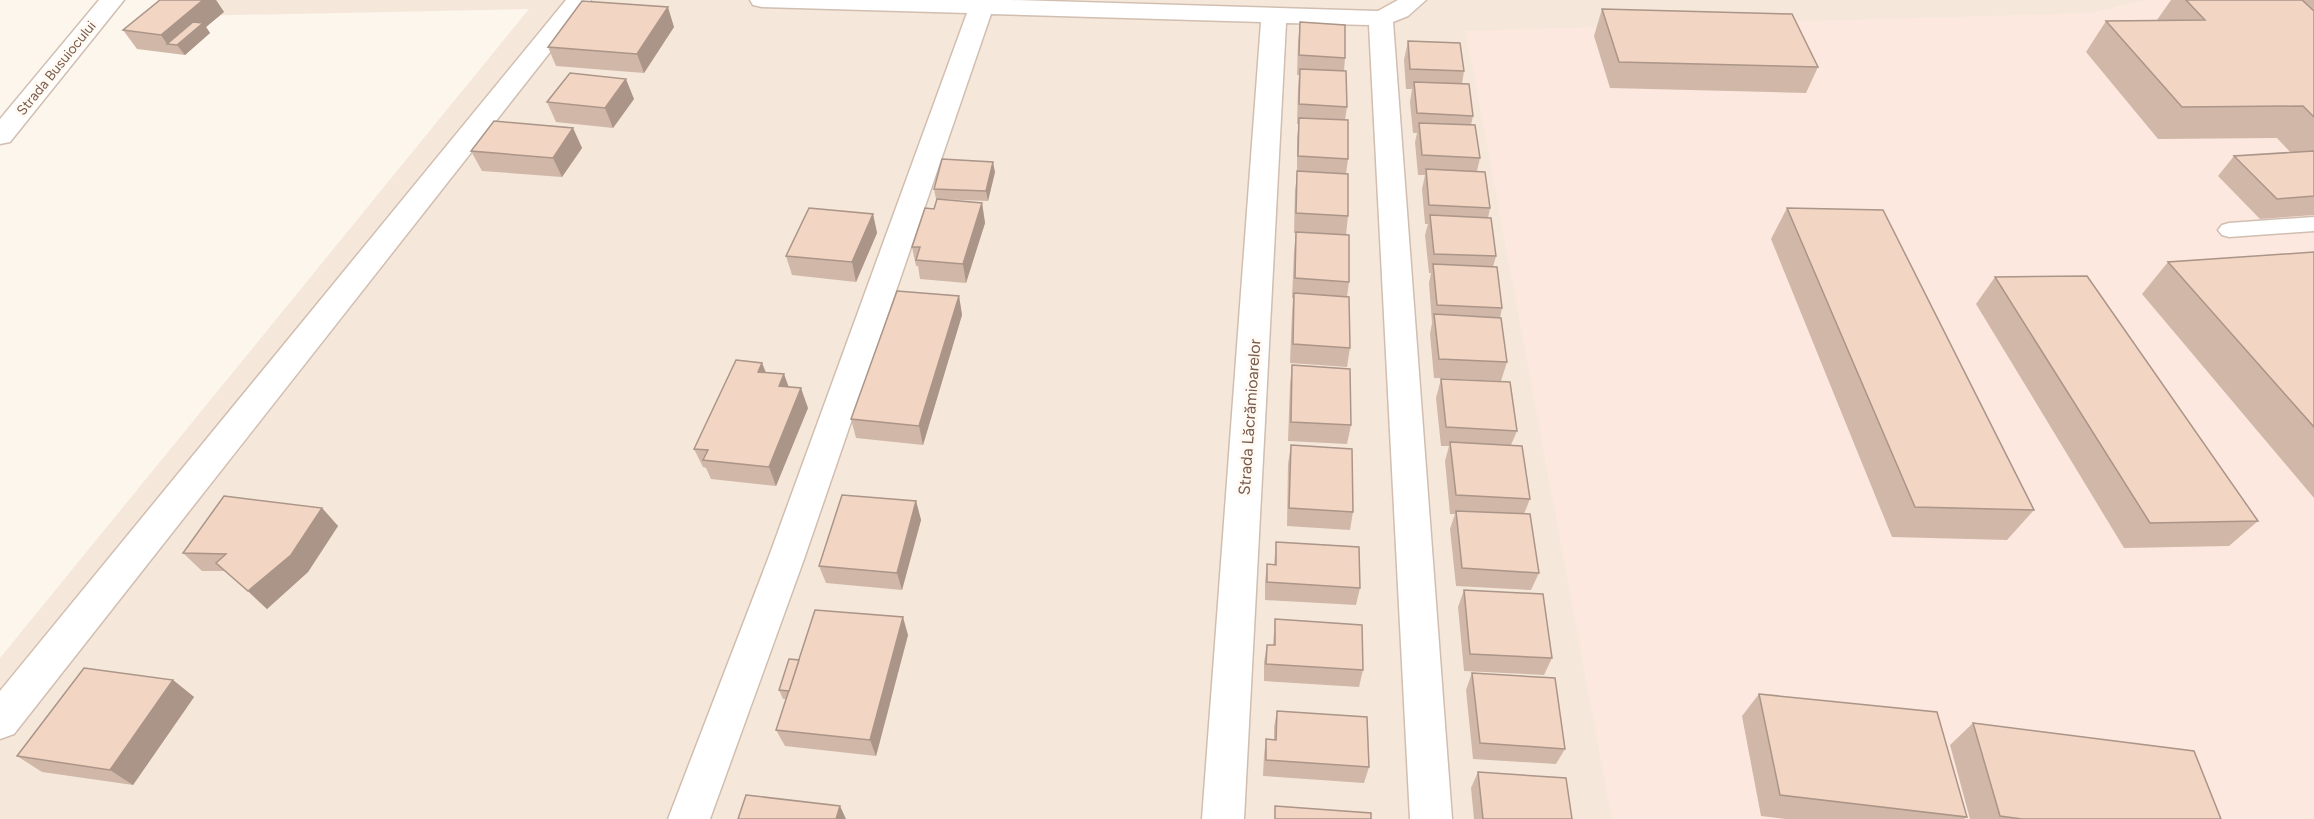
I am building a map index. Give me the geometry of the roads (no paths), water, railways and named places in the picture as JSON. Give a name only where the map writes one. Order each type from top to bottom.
[{"type":"street","name":"Strada Busuiocului","points":[[0,136],[112,0]]},
{"type":"street","points":[[0,721],[579,0]]},
{"type":"street","points":[[762,0],[973,4],[1381,18],[1399,11],[1414,0]]},
{"type":"street","points":[[689,819],[786,559],[973,4]]},
{"type":"street","name":"Strada Lăcrămioarelor","points":[[1223,819],[1274,15]]},
{"type":"street","points":[[1381,18],[1431,819]]},
{"type":"lane","points":[[2229,230],[2314,224]]}]
